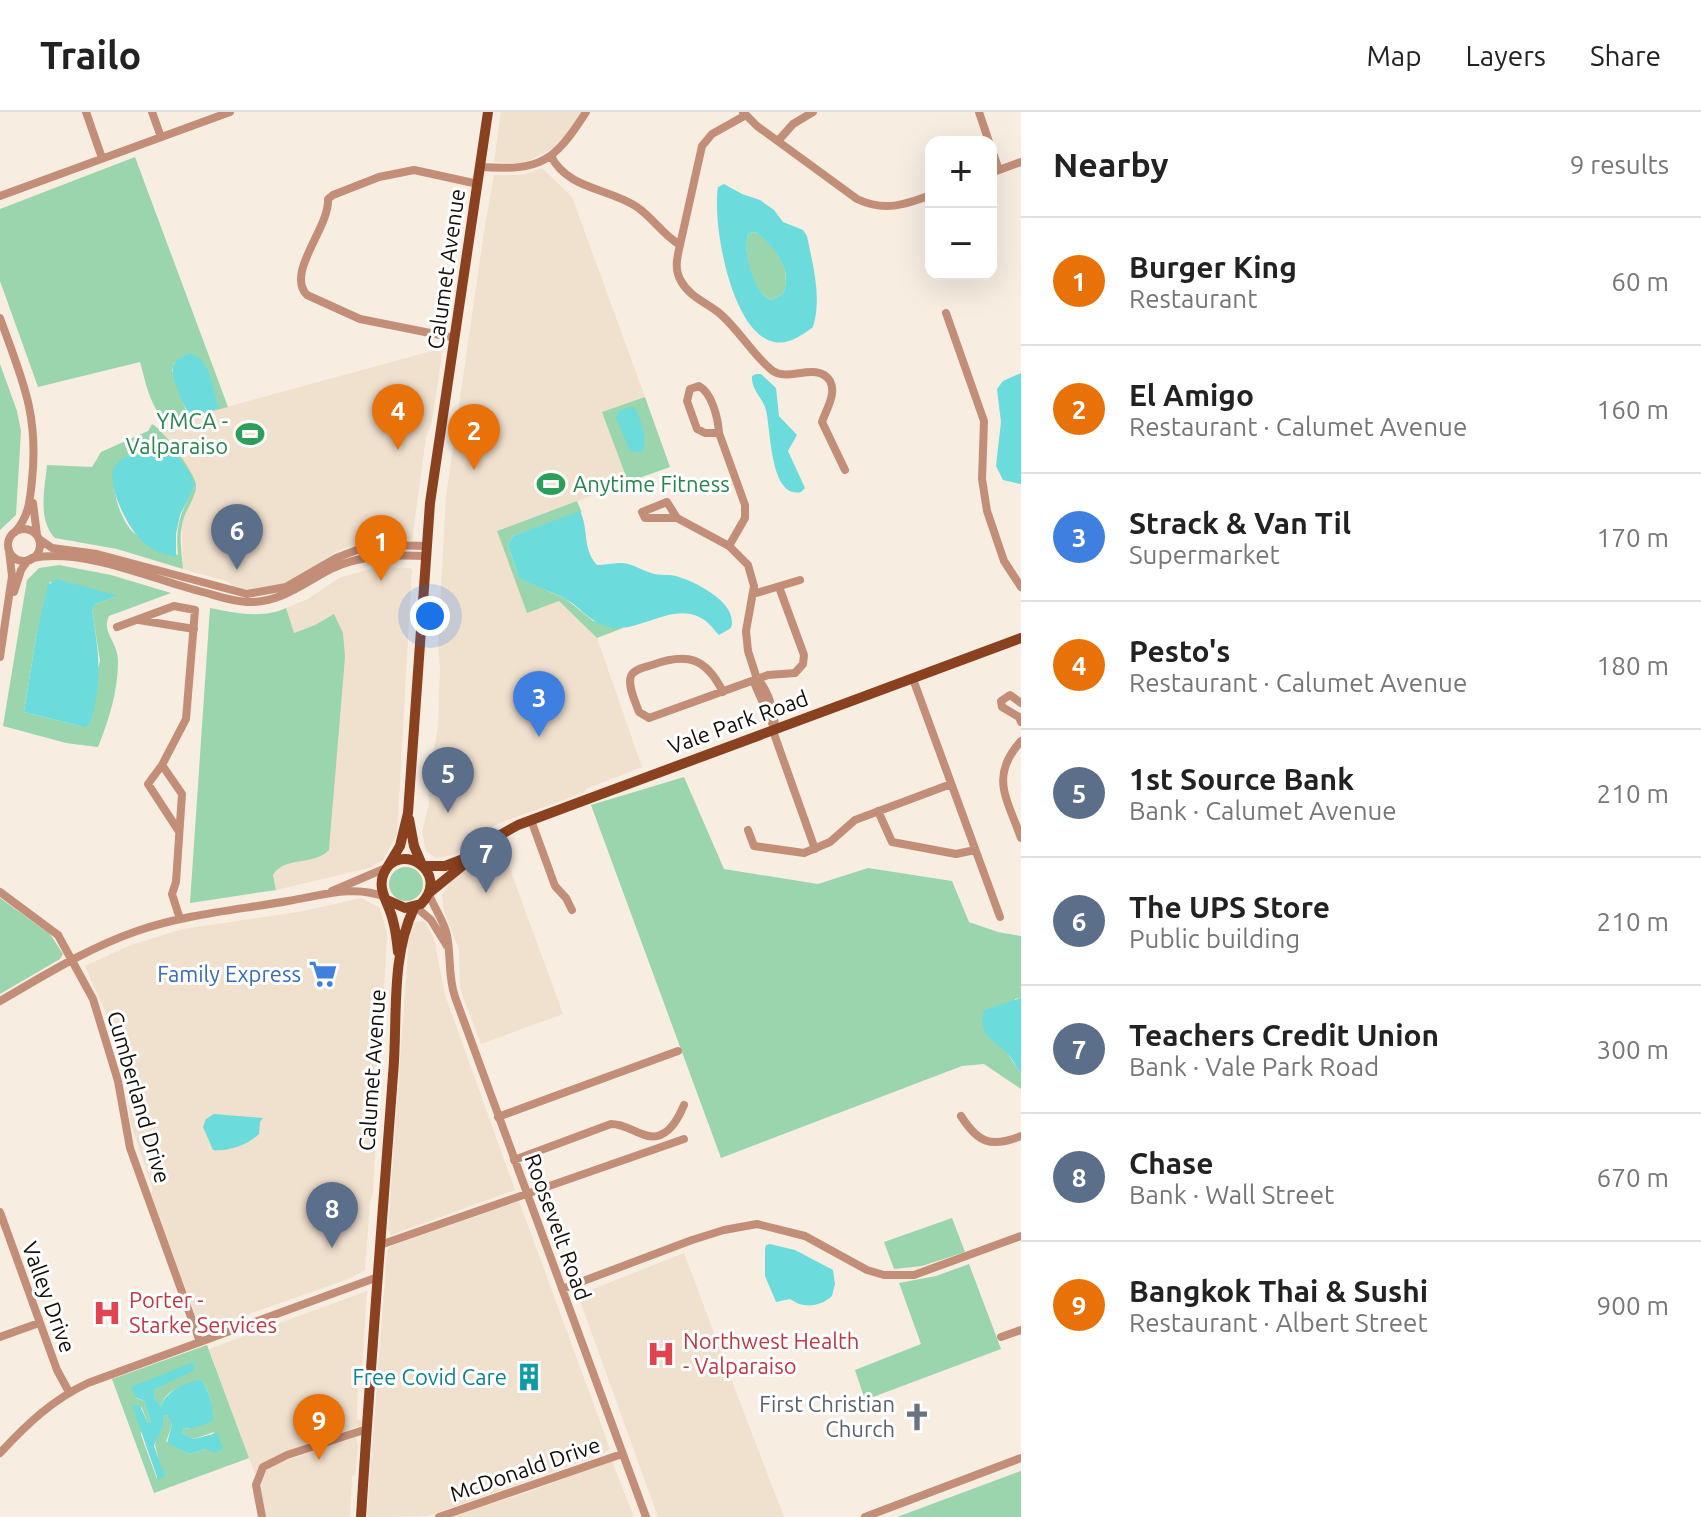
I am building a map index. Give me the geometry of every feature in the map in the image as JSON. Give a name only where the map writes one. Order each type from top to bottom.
[{"type":"main road","name":"Calumet Avenue","points":[[387,867],[402,840],[408,813],[430,503],[488,112]]},
{"type":"main road","name":"Vale Park Road","points":[[430,893],[509,829],[1021,638]]},
{"type":"main road","name":"Calumet Avenue","points":[[408,813],[414,846],[423,865]]},
{"type":"main road","name":"Vale Park Road","points":[[423,865],[445,866],[476,855]]},
{"type":"main road","points":[[406,859],[423,865],[430,877],[430,893],[415,907],[401,908],[386,899],[381,882],[387,867],[406,859]]},
{"type":"main road","name":"Calumet Avenue","points":[[386,899],[394,923],[399,961]]},
{"type":"main road","name":"Calumet Avenue","points":[[361,1517],[399,961],[405,927],[415,907]]},
{"type":"street","points":[[86,112],[102,158]]},
{"type":"street","points":[[152,112],[161,137]]},
{"type":"street","points":[[0,196],[230,112]]},
{"type":"street","points":[[481,167],[520,168],[551,156],[567,141],[586,112]]},
{"type":"street","points":[[778,141],[793,124],[813,112]]},
{"type":"street","points":[[979,112],[987,136]]},
{"type":"street","points":[[845,470],[822,422],[833,394],[831,382],[814,372],[785,376],[772,370],[739,332],[682,284],[676,261],[702,146],[720,128],[745,114],[857,199],[870,205],[893,207],[925,197]]},
{"type":"street","points":[[551,156],[555,164],[580,183],[636,207],[666,237],[680,245]]},
{"type":"street","points":[[997,170],[1021,162]]},
{"type":"street","points":[[455,338],[360,319],[307,295],[300,278],[326,216],[328,199],[333,195],[379,177],[414,170],[478,184]]},
{"type":"street","points":[[946,313],[984,421],[982,479],[987,511],[1004,561],[1021,587]]},
{"type":"street","points":[[0,318],[33,417],[35,454],[27,515],[9,540],[12,576],[0,657]]},
{"type":"street","points":[[719,433],[705,433],[697,429],[687,401],[690,389],[699,386],[707,392],[719,423],[719,433],[742,490],[745,518],[729,546]]},
{"type":"street","points":[[8,612],[21,570],[39,548],[32,486]]},
{"type":"street","points":[[677,518],[729,546],[748,565],[754,578],[746,631],[748,651],[775,719],[774,731],[815,849]]},
{"type":"street","points":[[15,532],[26,528],[57,549],[105,556],[247,594],[286,587],[336,558],[362,548],[377,545],[426,551]]},
{"type":"street","points":[[9,550],[16,558],[54,556],[94,561],[247,602],[284,596],[331,569],[367,557],[426,551]]},
{"type":"street","points":[[753,594],[800,580]]},
{"type":"street","points":[[723,692],[713,672],[704,664],[685,658],[667,660],[634,671],[630,677],[639,712],[649,718],[723,692],[757,679],[770,675],[792,674],[800,669],[804,655],[779,587]]},
{"type":"street","points":[[117,627],[174,606],[195,610],[186,719],[162,765],[148,784],[178,830]]},
{"type":"street","points":[[138,620],[194,629]]},
{"type":"street","points":[[913,679],[1000,917]]},
{"type":"street","points":[[1020,718],[1002,707],[1001,701],[1010,695],[1021,703]]},
{"type":"street","points":[[1021,741],[1010,754],[1002,773],[1021,838]]},
{"type":"street","points":[[162,765],[182,794],[176,882],[172,894],[180,919]]},
{"type":"street","points":[[748,830],[754,846],[795,853],[815,849],[830,842],[851,822],[951,784]]},
{"type":"street","points":[[878,811],[892,842],[956,854],[975,850]]},
{"type":"street","points":[[531,820],[555,886],[572,910]]},
{"type":"street","points":[[320,895],[387,867]]},
{"type":"street","points":[[0,1001],[72,959],[138,931],[180,919],[362,890],[386,899]]},
{"type":"street","name":"Cumberland Drive","points":[[0,892],[53,930],[93,999],[118,1081],[130,1148],[200,1342]]},
{"type":"street","name":"Roosevelt Road","points":[[430,893],[436,913],[446,930],[453,994],[646,1517]]},
{"type":"street","name":"Roosevelt Road","points":[[415,907],[431,920],[447,946]]},
{"type":"street","points":[[498,1117],[678,1051]]},
{"type":"street","points":[[514,1160],[611,1124],[619,1124],[645,1136],[657,1135],[676,1124],[684,1105]]},
{"type":"street","points":[[961,1116],[975,1136],[983,1140],[1004,1142],[1021,1136]]},
{"type":"street","points":[[380,1245],[684,1139]]},
{"type":"street","name":"Valley Drive","points":[[0,1212],[57,1370],[69,1392]]},
{"type":"street","points":[[562,1289],[692,1240],[752,1225],[805,1236],[867,1270],[900,1276],[914,1275],[1021,1236]]},
{"type":"street","points":[[0,1453],[36,1416],[69,1392],[378,1277]]},
{"type":"street","points":[[0,1337],[39,1323]]},
{"type":"street","points":[[1001,1337],[1021,1330]]},
{"type":"street","points":[[262,1517],[256,1485],[263,1467],[287,1455],[367,1429]]},
{"type":"street","name":"McDonald Drive","points":[[439,1517],[622,1454]]},
{"type":"street","points":[[865,1517],[1021,1458]]},
{"type":"shaded area","points":[[501,112],[581,112],[566,136],[553,148],[529,161],[513,163],[494,162]]},
{"type":"shaded area","points":[[542,168],[572,197],[645,397],[603,412],[628,482],[497,531],[527,612],[559,600],[597,638],[642,767],[586,789],[583,793],[497,824],[454,855],[436,858],[426,851],[422,833],[429,803],[428,784],[438,726],[438,643],[446,496],[485,225],[494,175],[521,175]]},
{"type":"shaded area","points":[[443,348],[432,421],[426,437],[412,540],[351,546],[335,552],[302,576],[279,586],[251,591],[236,590],[229,582],[183,569],[182,523],[195,494],[193,476],[163,433],[172,425],[183,419]]},
{"type":"shaded area","points":[[377,567],[412,570],[397,834],[383,860],[369,868],[276,890],[273,875],[280,867],[329,850],[333,803],[334,614],[293,633],[286,608],[308,599],[339,578]]},
{"type":"shaded area","points":[[500,842],[563,1014],[481,1044],[460,989],[459,949],[444,911],[442,895],[451,882],[449,879]]},
{"type":"shaded area","points":[[361,898],[380,908],[387,934],[373,1193],[365,1270],[351,1278],[201,1331],[151,1194],[153,1190],[131,1124],[125,1076],[110,1022],[85,966],[131,945],[183,929],[304,911]]},
{"type":"shaded area","points":[[424,921],[434,938],[445,995],[515,1190],[391,1235],[388,1229],[409,936],[412,923]]},
{"type":"shaded area","points":[[519,1201],[610,1449],[428,1516],[367,1517],[387,1251],[391,1246]]},
{"type":"shaded area","name":"Northwest Health - Valparaiso","points":[[684,1253],[784,1517],[658,1517],[578,1295]]},
{"type":"shaded area","points":[[367,1291],[358,1386],[357,1419],[362,1421],[362,1425],[274,1457],[261,1465],[255,1474],[209,1349]]},
{"type":"shaded area","points":[[356,1437],[358,1447],[355,1475],[352,1476],[350,1517],[265,1517],[260,1487],[261,1478],[270,1466]]},
{"type":"shaded area","points":[[612,1461],[634,1517],[451,1517],[528,1492]]},
{"type":"green space","points":[[135,157],[228,407],[172,425],[154,406],[140,362],[38,387],[0,281],[0,209]],"holes":[[[189,353],[197,358],[210,377],[218,408],[188,417],[172,370],[174,363]]]},
{"type":"green space","points":[[756,232],[776,251],[786,275],[783,294],[771,300],[759,289],[750,270],[747,241],[749,233]]},
{"type":"green space","points":[[0,364],[21,431],[16,515],[0,530]]},
{"type":"green space","points":[[645,397],[670,467],[628,482],[602,412]]},
{"type":"green space","points":[[152,424],[163,433],[184,461],[196,484],[181,530],[183,569],[117,549],[55,538],[46,522],[47,465],[92,467],[101,452],[148,431]],"holes":[[[118,463],[195,485],[180,519],[178,555],[143,539],[128,526],[116,498],[115,470]]]},
{"type":"green space","points":[[577,501],[582,513],[513,536],[508,545],[519,578],[566,599],[593,621],[623,628],[597,638],[559,601],[527,613],[497,531]]},
{"type":"green space","points":[[59,565],[111,575],[171,593],[109,616],[107,627],[117,654],[118,672],[112,705],[98,747],[66,743],[3,726],[27,580],[39,568]],"holes":[[[50,582],[115,597],[95,604],[92,609],[100,661],[83,727],[24,712],[36,637]]]},
{"type":"green space","points":[[210,608],[258,614],[286,608],[294,633],[334,614],[343,633],[345,657],[329,850],[315,858],[278,869],[273,875],[276,890],[190,903]]},
{"type":"green space","points":[[684,777],[724,869],[818,884],[868,868],[952,881],[969,922],[1021,936],[1021,998],[1015,999],[1008,1054],[1021,1074],[1021,1089],[984,1064],[962,1066],[721,1158],[591,805]]},
{"type":"green space","points":[[406,867],[418,872],[423,884],[418,896],[406,901],[394,896],[389,884],[394,872]]},
{"type":"green space","points":[[0,898],[50,934],[63,954],[60,959],[0,994]]},
{"type":"green space","points":[[952,1218],[965,1252],[922,1266],[894,1269],[884,1242]]},
{"type":"green space","points":[[969,1264],[1001,1349],[865,1400],[855,1370],[921,1344],[899,1283],[936,1276]]},
{"type":"green space","points":[[207,1345],[249,1458],[154,1493],[112,1379]],"holes":[[[195,1368],[154,1390],[154,1398],[161,1406],[172,1391],[203,1380],[212,1403],[191,1429],[184,1428],[182,1433],[194,1439],[214,1432],[206,1449],[189,1454],[166,1442],[172,1425],[167,1415],[163,1416],[155,1445],[160,1464],[157,1479],[141,1435],[141,1406],[148,1423],[151,1423],[144,1401],[136,1398]]]},
{"type":"green space","points":[[1021,1471],[1021,1517],[897,1517]]},
{"type":"water","points":[[724,184],[760,200],[774,210],[783,222],[803,230],[807,236],[816,282],[816,316],[813,327],[795,339],[774,342],[759,334],[746,319],[728,275],[722,249],[718,225],[718,187]],"holes":[[[756,232],[776,252],[786,276],[783,294],[771,300],[759,289],[748,260],[749,233]]]},
{"type":"water","points":[[189,353],[197,356],[207,368],[219,408],[187,417],[188,412],[173,376],[173,366]]},
{"type":"water","points":[[1021,373],[1020,484],[1003,480],[996,466],[1001,422],[997,389],[1003,381]]},
{"type":"water","points":[[761,374],[776,388],[779,416],[797,435],[788,451],[805,488],[801,492],[791,491],[783,485],[778,475],[766,410],[752,381],[752,376]]},
{"type":"water","points":[[630,407],[636,409],[644,431],[642,453],[630,451],[616,417],[619,411]]},
{"type":"water","points":[[171,448],[195,485],[180,515],[176,557],[155,550],[138,537],[121,509],[112,479],[114,468],[124,458],[148,450]]},
{"type":"water","points":[[580,511],[587,546],[597,565],[626,564],[694,583],[714,595],[729,610],[731,628],[719,635],[701,618],[689,614],[665,616],[629,627],[605,626],[564,598],[519,578],[508,545],[513,536]]},
{"type":"water","points":[[57,579],[115,595],[95,604],[92,609],[98,680],[90,724],[83,727],[24,712],[48,585]]},
{"type":"water","points":[[1021,998],[1021,1074],[1008,1055],[984,1031],[983,1019],[984,1010]]},
{"type":"water","points":[[214,1114],[263,1118],[259,1134],[238,1146],[213,1150],[203,1127],[206,1119]]},
{"type":"water","points":[[770,1244],[795,1250],[833,1270],[835,1284],[832,1296],[822,1303],[811,1305],[790,1299],[776,1302],[765,1276],[765,1249]]},
{"type":"water","points":[[194,1362],[194,1370],[154,1390],[154,1398],[161,1406],[167,1396],[178,1388],[203,1380],[212,1403],[213,1421],[191,1429],[184,1428],[182,1433],[194,1439],[217,1433],[223,1448],[215,1453],[206,1449],[189,1454],[167,1443],[172,1425],[167,1415],[163,1416],[163,1426],[154,1446],[165,1476],[158,1480],[132,1405],[140,1406],[148,1423],[151,1423],[144,1401],[135,1397],[131,1387]]},
{"type":"place","name":"YMCA - Valparaiso","points":[[250,434]]},
{"type":"place","name":"Pesto's","points":[[398,450]]},
{"type":"place","name":"El Amigo","points":[[474,470]]},
{"type":"place","name":"Anytime Fitness","points":[[551,484]]},
{"type":"place","name":"The UPS Store","points":[[237,570]]},
{"type":"place","name":"Burger King","points":[[381,581]]},
{"type":"place","name":"Strack & Van Til","points":[[539,737]]},
{"type":"place","name":"1st Source Bank","points":[[448,813]]},
{"type":"place","name":"Teachers Credit Union","points":[[486,893]]},
{"type":"place","name":"Family Express","points":[[323,974]]},
{"type":"place","name":"Chase","points":[[332,1248]]},
{"type":"place","name":"Porter - Starke Services","points":[[107,1313]]},
{"type":"place","name":"Northwest Health - Valparaiso","points":[[661,1354]]},
{"type":"place","name":"Free Covid Care","points":[[529,1377]]},
{"type":"place","name":"First Christian Church","points":[[917,1417]]},
{"type":"place","name":"Bangkok Thai & Sushi","points":[[319,1460]]}]
